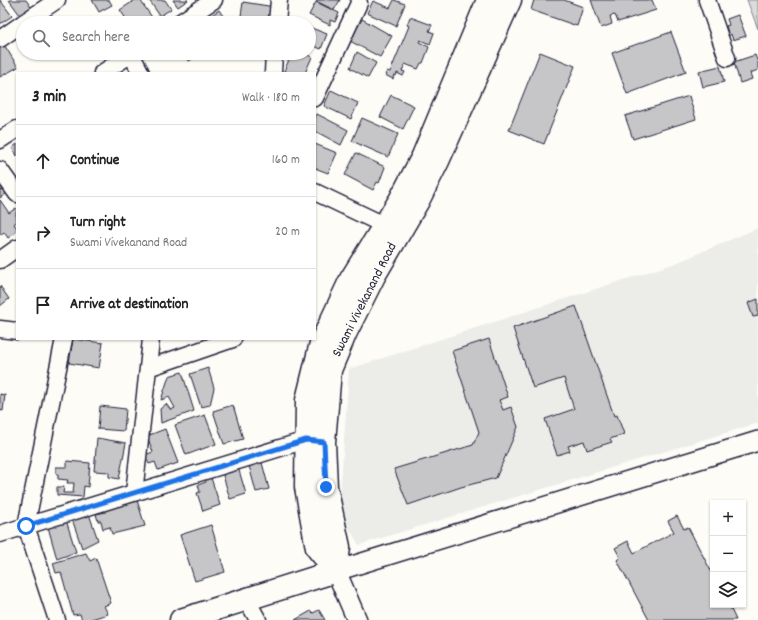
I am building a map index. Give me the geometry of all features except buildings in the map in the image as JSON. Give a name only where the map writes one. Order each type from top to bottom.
[{"type":"main road","points":[[315,441],[307,400],[320,343],[351,279],[400,200],[423,156],[488,0]]},
{"type":"main road","name":"Swami Vivekanand Road","points":[[336,571],[339,547],[315,441],[330,370],[346,332],[374,276],[418,201],[438,161],[510,0]]},
{"type":"main road","points":[[181,620],[336,571]]},
{"type":"street","points":[[33,16],[57,0]]},
{"type":"street","points":[[189,16],[214,0]]},
{"type":"street","points":[[278,16],[279,0]]},
{"type":"street","points":[[707,0],[727,58]]},
{"type":"street","points":[[316,96],[359,3]]},
{"type":"street","points":[[0,38],[16,28]]},
{"type":"street","points":[[104,72],[123,60]]},
{"type":"street","points":[[135,60],[141,72]]},
{"type":"street","points":[[273,72],[274,60]]},
{"type":"street","points":[[0,140],[16,130]]},
{"type":"street","points":[[0,170],[16,193]]},
{"type":"street","points":[[316,192],[384,225]]},
{"type":"street","points":[[0,260],[16,249]]},
{"type":"street","points":[[0,329],[16,331]]},
{"type":"street","points":[[57,620],[26,526],[64,340]]},
{"type":"street","points":[[134,493],[151,340]]},
{"type":"street","points":[[148,368],[230,340]]},
{"type":"street","points":[[0,534],[134,493],[315,441]]},
{"type":"street","points":[[357,620],[336,571],[758,441]]},
{"type":"street","points":[[247,600],[258,620]]},
{"type":"shaded area","points":[[747,0],[758,0],[758,29]]},
{"type":"shaded area","points":[[758,228],[758,423],[359,545],[339,512],[349,369],[676,263]]},
{"type":"route","points":[[26,526],[306,440],[324,442],[326,487]]}]
